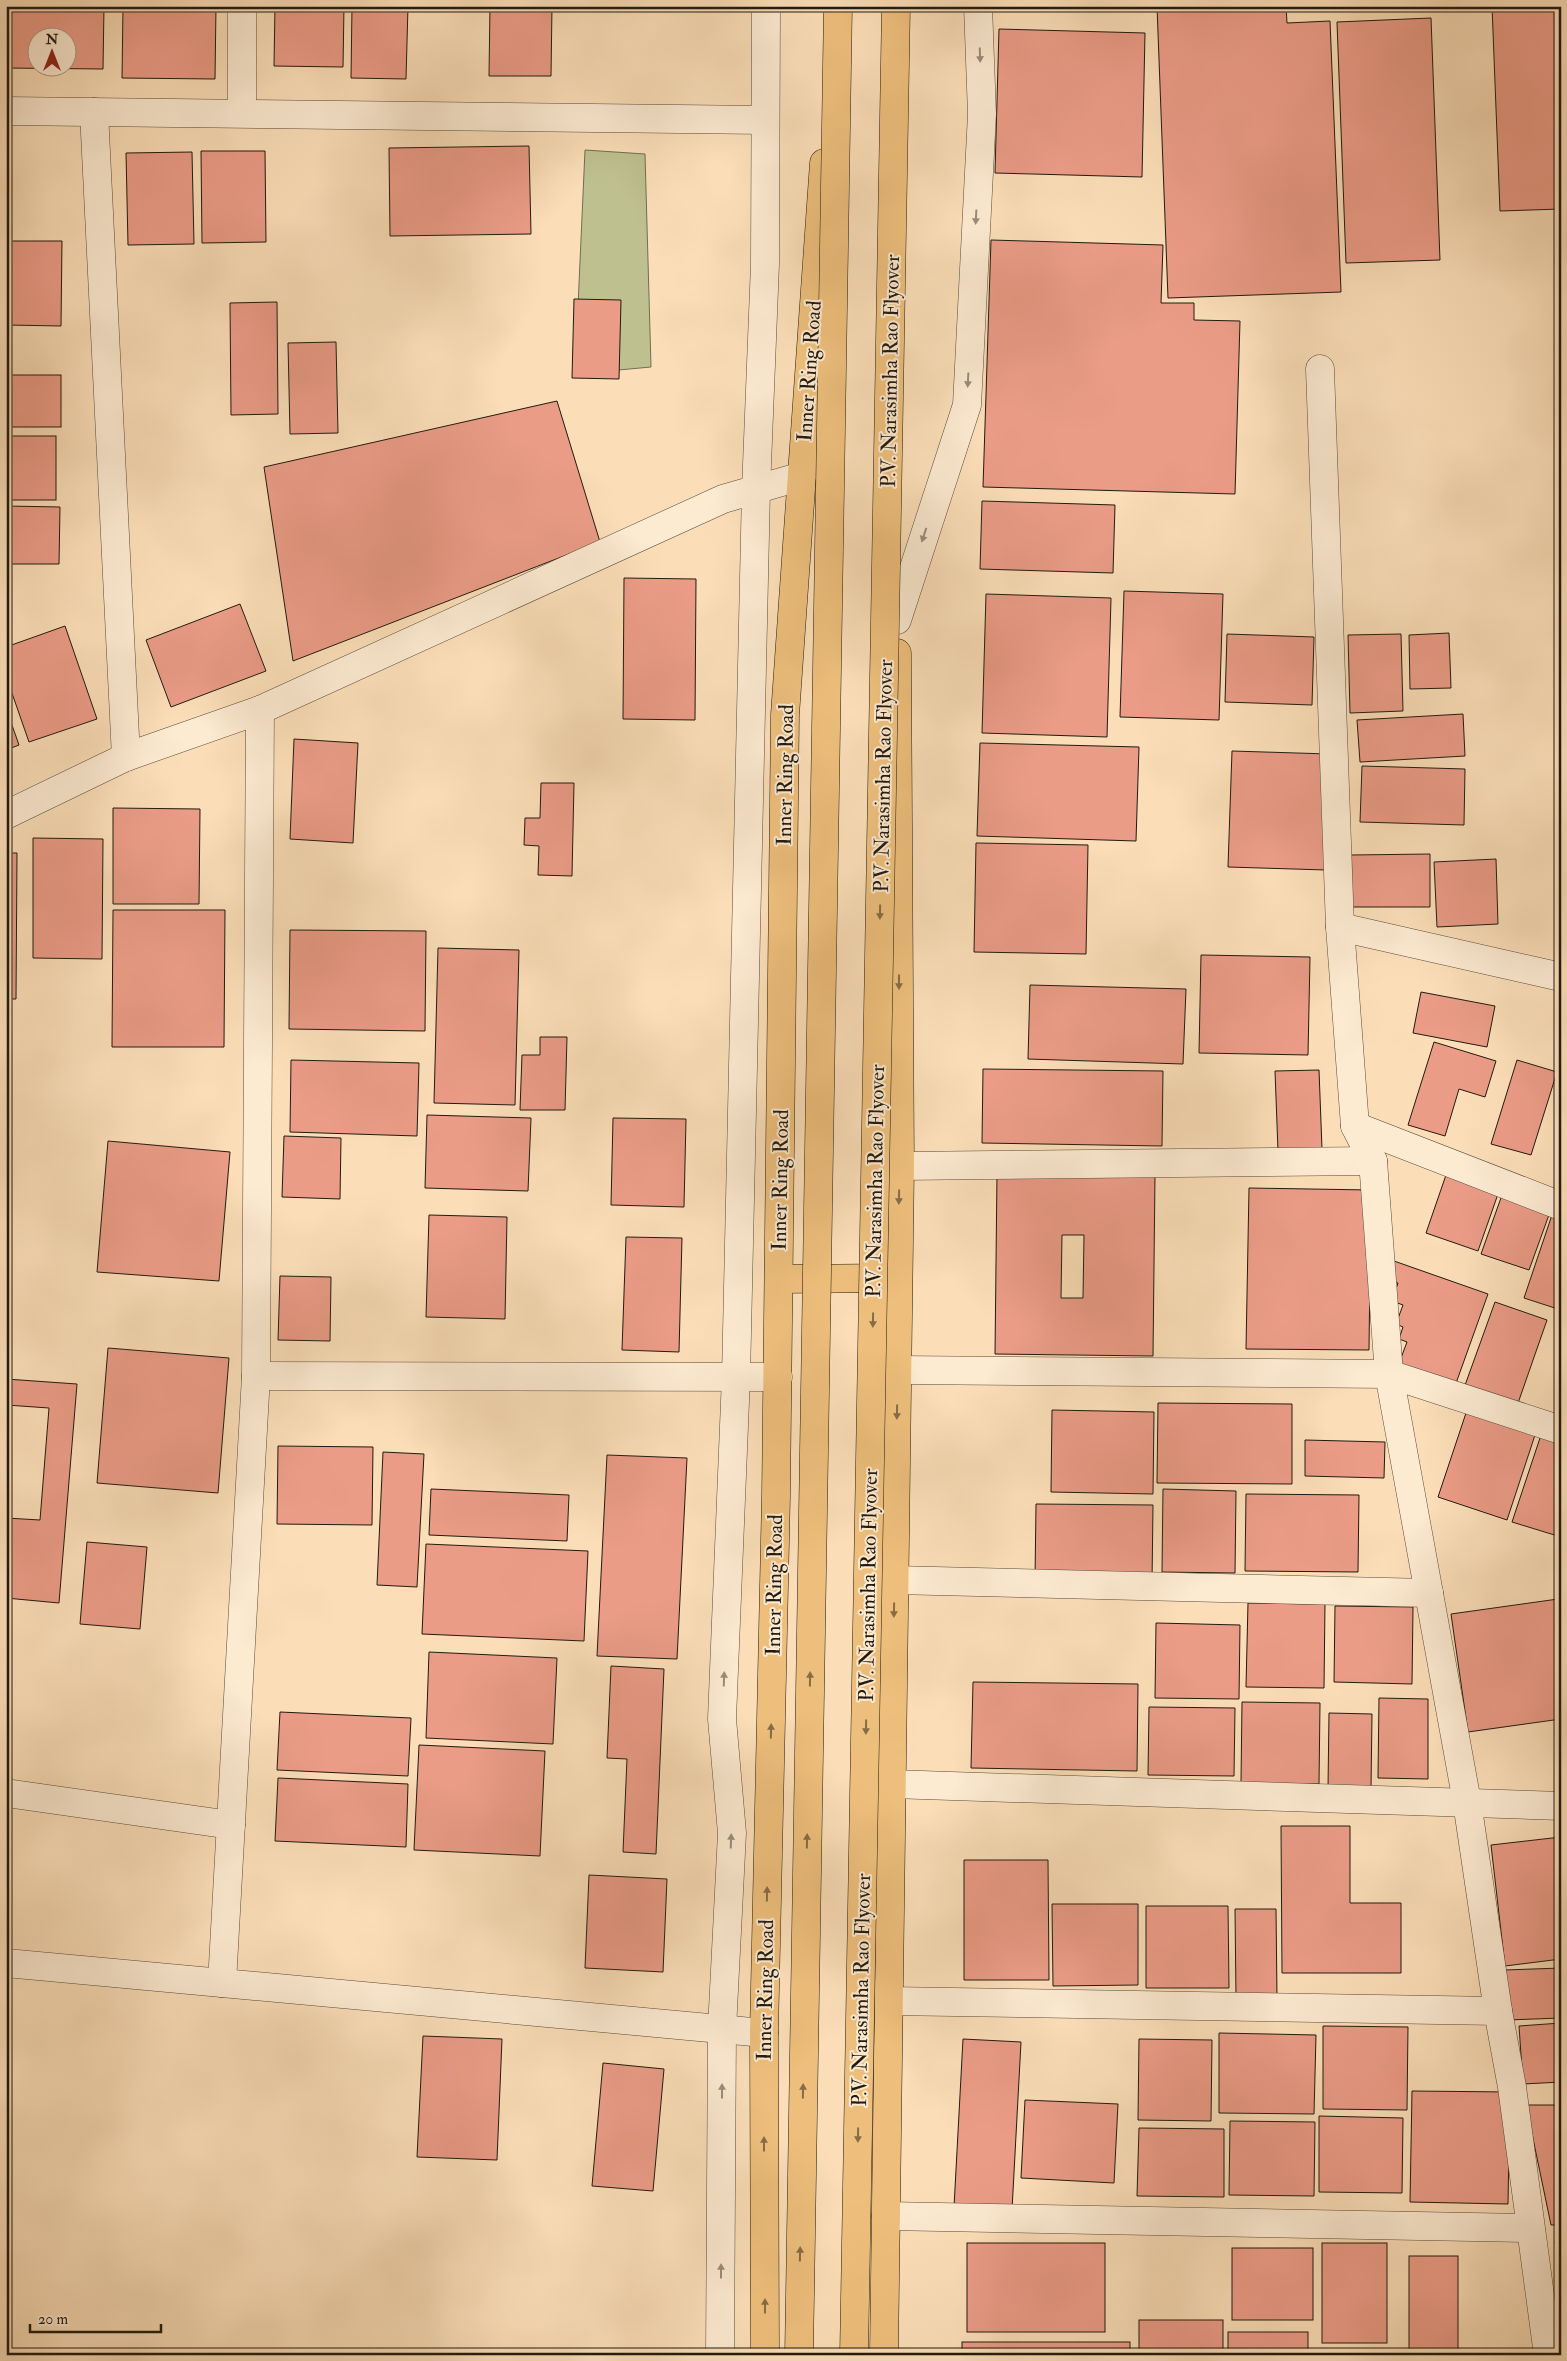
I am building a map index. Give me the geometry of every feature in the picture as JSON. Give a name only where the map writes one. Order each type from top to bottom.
[{"type":"main road","points":[[827,6],[835,234]]},
{"type":"main road","name":"Inner Ring Road","points":[[765,2355],[764,2033],[778,1377],[785,715],[826,123],[827,6]]},
{"type":"main road","points":[[799,2355],[838,6]]},
{"type":"main road","name":"P.V. Narasimha Rao Flyover","points":[[854,2355],[896,6]]},
{"type":"main road","points":[[892,234],[906,6]]},
{"type":"main road","points":[[884,2355],[900,1166],[897,620],[906,6]]},
{"type":"main road","points":[[779,1279],[897,1278]]},
{"type":"street","points":[[242,6],[242,113]]},
{"type":"street","points":[[720,2355],[722,2029],[732,1834],[722,1718],[736,1377],[756,490],[765,264],[766,6]]},
{"type":"street","points":[[897,620],[967,405],[982,114],[978,6]]},
{"type":"street","points":[[6,111],[765,120]]},
{"type":"street","points":[[94,112],[126,757]]},
{"type":"street","points":[[1320,369],[1340,927],[1355,1126],[1373,1161],[1389,1374],[1466,1802],[1498,2011],[1512,2087],[1548,2355]]},
{"type":"street","points":[[6,814],[126,757],[260,710],[723,499],[802,476]]},
{"type":"street","points":[[222,1983],[256,1376],[260,710]]},
{"type":"street","points":[[1340,927],[1561,977]]},
{"type":"street","points":[[1355,1126],[1561,1206]]},
{"type":"street","points":[[900,1166],[1373,1161]]},
{"type":"street","points":[[897,1370],[1389,1374],[1561,1430]]},
{"type":"street","points":[[256,1376],[778,1377]]},
{"type":"street","points":[[894,1580],[1429,1593]]},
{"type":"street","points":[[892,1784],[1561,1806]]},
{"type":"street","points":[[6,1793],[231,1825]]},
{"type":"street","points":[[6,1963],[764,2033]]},
{"type":"street","points":[[889,2001],[1498,2011]]},
{"type":"street","points":[[886,2216],[1530,2228]]},
{"type":"green space","points":[[585,150],[645,154],[651,367],[575,374]]},
{"type":"building","points":[[6,6],[104,6],[103,69],[78,69],[78,28],[28,28],[28,68],[6,68]]},
{"type":"building","points":[[123,6],[216,6],[215,79],[122,78]]},
{"type":"building","points":[[275,6],[344,6],[343,67],[274,66]]},
{"type":"building","points":[[352,6],[408,6],[406,79],[351,78]]},
{"type":"building","points":[[490,6],[552,6],[551,76],[489,76]]},
{"type":"building","points":[[1157,6],[1286,6],[1287,23],[1330,21],[1341,292],[1168,298]]},
{"type":"building","points":[[1492,6],[1561,6],[1561,209],[1500,211]]},
{"type":"building","points":[[1431,18],[1440,260],[1346,263],[1337,22]]},
{"type":"building","points":[[999,29],[1145,33],[1142,177],[995,173]]},
{"type":"building","points":[[529,146],[531,234],[390,236],[389,148]]},
{"type":"building","points":[[201,151],[265,151],[266,242],[202,243]]},
{"type":"building","points":[[192,152],[194,244],[128,245],[126,153]]},
{"type":"building","points":[[991,240],[1163,245],[1161,303],[1194,303],[1194,320],[1240,321],[1235,494],[983,487]]},
{"type":"building","points":[[6,241],[62,241],[61,326],[6,325]]},
{"type":"building","points":[[574,299],[621,300],[619,379],[572,378]]},
{"type":"building","points":[[277,302],[278,414],[231,415],[230,303]]},
{"type":"building","points":[[336,342],[338,433],[290,434],[288,343]]},
{"type":"building","points":[[6,375],[61,375],[61,427],[6,427]]},
{"type":"building","points":[[557,401],[600,542],[293,661],[264,467]]},
{"type":"building","points":[[6,436],[56,436],[56,500],[6,500]]},
{"type":"building","points":[[982,501],[1115,505],[1113,573],[980,569]]},
{"type":"building","points":[[6,506],[60,507],[59,564],[6,564]]},
{"type":"building","points":[[624,578],[696,579],[695,720],[623,719]]},
{"type":"building","points":[[1124,591],[1223,594],[1219,720],[1120,717]]},
{"type":"building","points":[[986,594],[1111,598],[1107,737],[982,733]]},
{"type":"building","points":[[240,604],[266,671],[171,707],[146,640]]},
{"type":"building","points":[[65,626],[97,719],[29,742],[6,676],[6,647]]},
{"type":"building","points":[[1449,633],[1451,688],[1410,689],[1409,635]]},
{"type":"building","points":[[1227,634],[1314,637],[1312,705],[1225,702]]},
{"type":"building","points":[[1401,634],[1403,711],[1350,713],[1348,635]]},
{"type":"building","points":[[6,708],[19,745],[6,750]]},
{"type":"building","points":[[1463,714],[1465,756],[1360,762],[1357,720]]},
{"type":"building","points":[[294,739],[358,743],[353,843],[290,839]]},
{"type":"building","points":[[980,743],[1139,747],[1136,841],[977,836]]},
{"type":"building","points":[[1232,751],[1329,754],[1326,870],[1228,867]]},
{"type":"building","points":[[1362,766],[1465,769],[1464,825],[1360,822]]},
{"type":"building","points":[[541,783],[574,783],[572,876],[538,875],[539,846],[524,845],[525,818],[540,818]]},
{"type":"building","points":[[113,808],[200,809],[199,904],[113,904]]},
{"type":"building","points":[[33,838],[103,839],[102,959],[33,958]]},
{"type":"building","points":[[976,843],[1088,845],[1086,954],[974,952]]},
{"type":"building","points":[[6,853],[17,853],[16,999],[6,999]]},
{"type":"building","points":[[1430,854],[1430,907],[1351,907],[1351,855]]},
{"type":"building","points":[[1496,859],[1498,924],[1437,927],[1434,862]]},
{"type":"building","points":[[113,910],[225,910],[224,1047],[112,1047]]},
{"type":"building","points":[[290,930],[426,931],[425,1031],[289,1029]]},
{"type":"building","points":[[438,948],[519,950],[515,1105],[434,1103]]},
{"type":"building","points":[[1201,955],[1310,957],[1308,1055],[1199,1053]]},
{"type":"building","points":[[1030,985],[1186,989],[1183,1064],[1028,1059]]},
{"type":"building","points":[[1421,992],[1495,1006],[1487,1047],[1413,1033]]},
{"type":"building","points":[[540,1037],[567,1037],[565,1110],[520,1110],[522,1055],[540,1055]]},
{"type":"building","points":[[1434,1042],[1496,1061],[1485,1097],[1459,1089],[1445,1136],[1408,1125]]},
{"type":"building","points":[[291,1060],[419,1063],[417,1136],[290,1132]]},
{"type":"building","points":[[1517,1060],[1557,1072],[1531,1155],[1491,1144]]},
{"type":"building","points":[[983,1069],[1163,1071],[1162,1146],[982,1143]]},
{"type":"building","points":[[1319,1070],[1322,1149],[1278,1151],[1275,1071]]},
{"type":"building","points":[[427,1115],[531,1118],[528,1191],[425,1188]]},
{"type":"building","points":[[613,1118],[686,1119],[684,1207],[611,1205]]},
{"type":"building","points":[[284,1136],[341,1138],[340,1199],[282,1197]]},
{"type":"building","points":[[108,1141],[230,1152],[219,1281],[97,1272]]},
{"type":"building","points":[[997,1173],[1155,1175],[1153,1356],[995,1354]],"holes":[[[1062,1235],[1084,1235],[1083,1298],[1061,1298]]]},
{"type":"building","points":[[1446,1175],[1498,1194],[1478,1251],[1426,1233]]},
{"type":"building","points":[[1249,1188],[1371,1190],[1369,1350],[1246,1349]]},
{"type":"building","points":[[1502,1195],[1550,1212],[1529,1270],[1481,1254]]},
{"type":"building","points":[[1553,1212],[1561,1215],[1561,1310],[1524,1298]]},
{"type":"building","points":[[429,1215],[507,1217],[505,1319],[426,1317]]},
{"type":"building","points":[[626,1237],[682,1238],[679,1352],[622,1350]]},
{"type":"building","points":[[1394,1261],[1488,1294],[1455,1386],[1398,1366],[1407,1342],[1399,1339],[1403,1327],[1396,1324],[1403,1305],[1392,1301],[1398,1283],[1387,1280]]},
{"type":"building","points":[[280,1276],[331,1277],[330,1341],[278,1340]]},
{"type":"building","points":[[1495,1302],[1547,1320],[1517,1406],[1464,1388]]},
{"type":"building","points":[[108,1348],[229,1358],[218,1493],[97,1483]]},
{"type":"building","points":[[6,1379],[77,1384],[59,1603],[6,1598],[6,1518],[40,1520],[49,1408],[6,1405]]},
{"type":"building","points":[[1158,1403],[1292,1404],[1292,1484],[1157,1483]]},
{"type":"building","points":[[1468,1407],[1537,1429],[1507,1520],[1438,1497]]},
{"type":"building","points":[[1052,1410],[1154,1412],[1153,1494],[1051,1492]]},
{"type":"building","points":[[1543,1429],[1561,1435],[1561,1537],[1512,1522]]},
{"type":"building","points":[[1305,1440],[1385,1442],[1384,1478],[1305,1476]]},
{"type":"building","points":[[278,1446],[373,1447],[372,1525],[277,1524]]},
{"type":"building","points":[[383,1452],[424,1454],[417,1587],[377,1585]]},
{"type":"building","points":[[607,1455],[687,1458],[677,1659],[597,1656]]},
{"type":"building","points":[[431,1489],[569,1495],[567,1541],[429,1535]]},
{"type":"building","points":[[1163,1489],[1236,1491],[1235,1573],[1162,1572]]},
{"type":"building","points":[[1246,1494],[1359,1495],[1358,1572],[1245,1571]]},
{"type":"building","points":[[1036,1504],[1153,1505],[1152,1583],[1035,1581]]},
{"type":"building","points":[[87,1542],[147,1547],[140,1629],[80,1624]]},
{"type":"building","points":[[426,1544],[588,1551],[584,1641],[422,1634]]},
{"type":"building","points":[[1558,1599],[1561,1617],[1561,1719],[1468,1732],[1451,1614]]},
{"type":"building","points":[[1248,1603],[1325,1604],[1324,1688],[1246,1687]]},
{"type":"building","points":[[1335,1606],[1413,1607],[1412,1684],[1334,1682]]},
{"type":"building","points":[[1156,1623],[1240,1625],[1239,1699],[1155,1698]]},
{"type":"building","points":[[429,1652],[557,1658],[553,1744],[426,1738]]},
{"type":"building","points":[[611,1666],[664,1669],[656,1854],[623,1852],[627,1759],[607,1758]]},
{"type":"building","points":[[973,1682],[1138,1684],[1137,1771],[971,1768]]},
{"type":"building","points":[[1379,1698],[1428,1699],[1428,1779],[1378,1778]]},
{"type":"building","points":[[1242,1702],[1320,1703],[1319,1784],[1241,1783]]},
{"type":"building","points":[[1149,1707],[1235,1708],[1234,1776],[1148,1775]]},
{"type":"building","points":[[280,1712],[411,1718],[408,1776],[277,1770]]},
{"type":"building","points":[[1329,1713],[1372,1714],[1371,1789],[1328,1789]]},
{"type":"building","points":[[419,1745],[545,1751],[540,1856],[414,1850]]},
{"type":"building","points":[[278,1778],[408,1784],[406,1847],[275,1841]]},
{"type":"building","points":[[1281,1826],[1350,1826],[1350,1903],[1401,1903],[1401,1973],[1282,1973]]},
{"type":"building","points":[[1561,1837],[1561,1959],[1505,1966],[1491,1845]]},
{"type":"building","points":[[964,1860],[1048,1860],[1049,1980],[964,1980]]},
{"type":"building","points":[[589,1875],[667,1879],[663,1972],[585,1968]]},
{"type":"building","points":[[1052,1904],[1138,1904],[1138,1985],[1053,1986]]},
{"type":"building","points":[[1146,1906],[1228,1906],[1229,1988],[1146,1988]]},
{"type":"building","points":[[1235,1909],[1276,1909],[1277,1997],[1236,1998]]},
{"type":"building","points":[[1561,1968],[1561,2018],[1507,2020],[1505,1970]]},
{"type":"building","points":[[1561,2023],[1561,2082],[1523,2084],[1519,2026]]},
{"type":"building","points":[[1323,2026],[1408,2027],[1407,2110],[1323,2109]]},
{"type":"building","points":[[1219,2033],[1316,2035],[1314,2114],[1219,2113]]},
{"type":"building","points":[[423,2036],[502,2039],[497,2160],[417,2157]]},
{"type":"building","points":[[963,2039],[1021,2042],[1012,2210],[954,2207]]},
{"type":"building","points":[[1139,2039],[1212,2040],[1211,2121],[1138,2120]]},
{"type":"building","points":[[603,2063],[664,2069],[653,2191],[592,2186]]},
{"type":"building","points":[[1412,2091],[1510,2092],[1508,2204],[1410,2202]]},
{"type":"building","points":[[1025,2100],[1118,2104],[1114,2183],[1021,2178]]},
{"type":"building","points":[[1526,2105],[1561,2105],[1561,2225],[1551,2225]]},
{"type":"building","points":[[1319,2116],[1403,2118],[1402,2193],[1319,2192]]},
{"type":"building","points":[[1230,2121],[1315,2122],[1314,2196],[1229,2195]]},
{"type":"building","points":[[1139,2128],[1224,2129],[1224,2197],[1137,2196]]},
{"type":"building","points":[[1555,2241],[1561,2241],[1561,2308]]},
{"type":"building","points":[[967,2243],[1105,2243],[1105,2332],[967,2332]]},
{"type":"building","points":[[1322,2243],[1387,2243],[1387,2343],[1322,2343]]},
{"type":"building","points":[[1232,2248],[1313,2248],[1313,2320],[1232,2320]]},
{"type":"building","points":[[1409,2256],[1458,2256],[1458,2355],[1409,2355]]},
{"type":"building","points":[[1139,2320],[1223,2320],[1223,2355],[1139,2355]]},
{"type":"building","points":[[1228,2332],[1308,2332],[1308,2355],[1228,2355]]},
{"type":"building","points":[[962,2342],[1130,2342],[1130,2355],[962,2355]]}]
